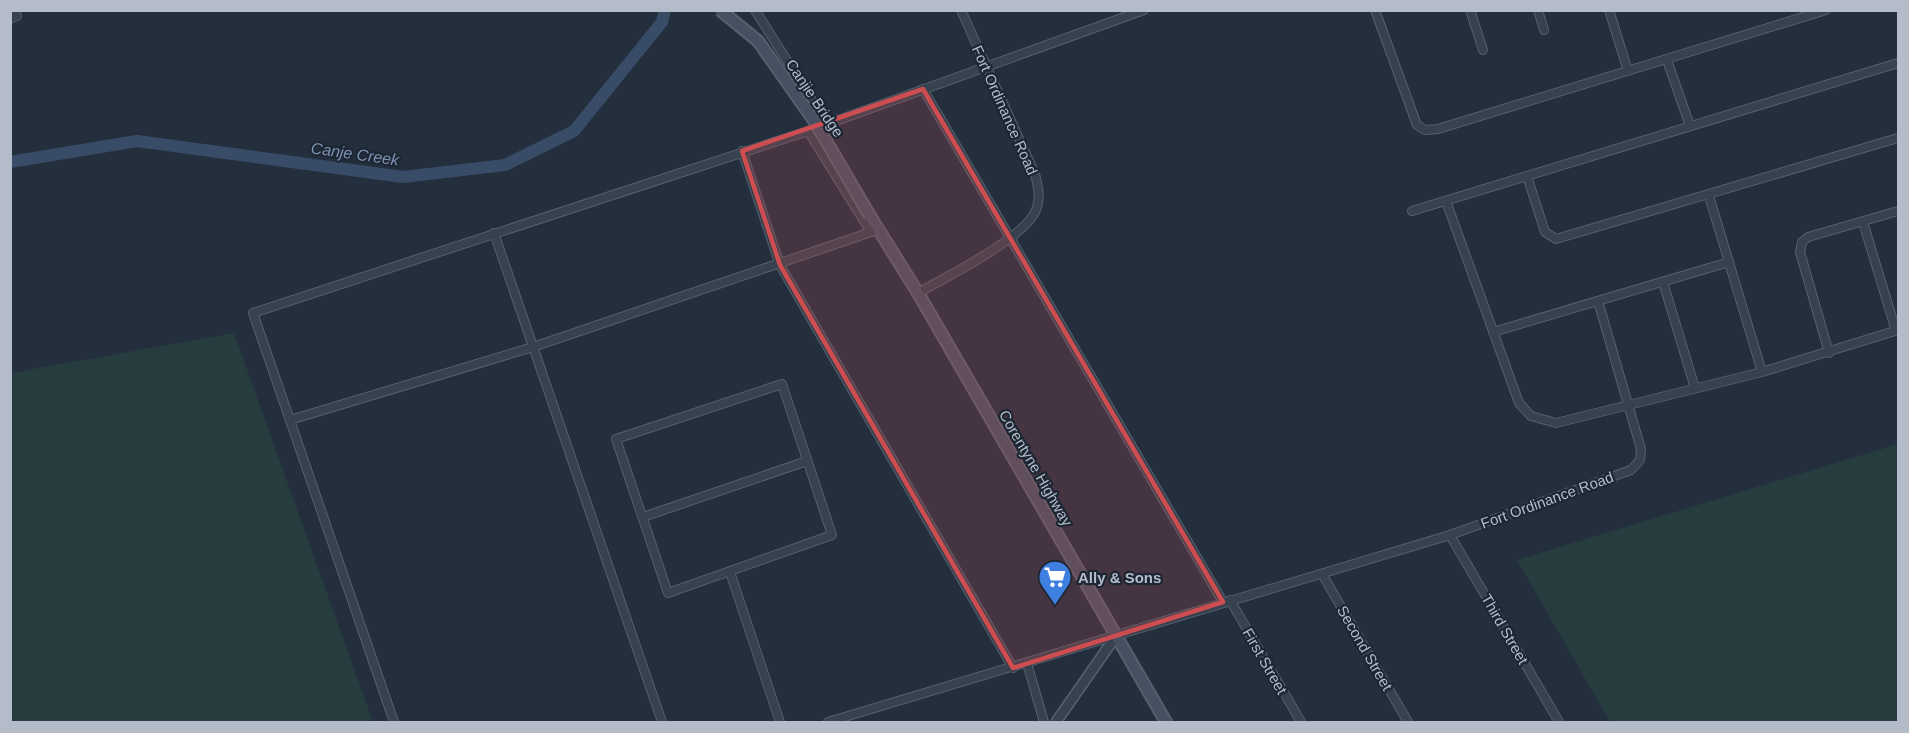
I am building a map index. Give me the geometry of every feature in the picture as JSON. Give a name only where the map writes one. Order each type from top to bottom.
[{"type":"main road","name":"Canjie Bridge","points":[[720,10],[758,41],[815,122],[876,230]]},
{"type":"main road","name":"Corentyne Highway","points":[[876,230],[918,293],[1167,723]]},
{"type":"street","points":[[10,19],[17,16],[14,10]]},
{"type":"street","points":[[755,10],[827,124]]},
{"type":"street","name":"Fort Ordinance Road","points":[[918,293],[1012,237],[1026,225],[1037,210],[1039,191],[1035,174],[961,10]]},
{"type":"street","points":[[394,723],[253,313],[808,131],[1144,10]]},
{"type":"street","points":[[1375,10],[1417,125],[1425,130],[1438,129],[1826,10]]},
{"type":"street","points":[[1470,10],[1483,50]]},
{"type":"street","points":[[1538,10],[1544,30]]},
{"type":"street","points":[[1610,10],[1628,71]]},
{"type":"street","points":[[1667,60],[1690,126]]},
{"type":"street","points":[[1412,211],[1899,63]]},
{"type":"street","name":"First Street","points":[[923,89],[1226,601],[1301,723]]},
{"type":"street","points":[[290,420],[533,347],[780,265],[876,230],[808,131]]},
{"type":"street","points":[[1527,176],[1545,232],[1556,239],[1709,196],[1899,138]]},
{"type":"street","points":[[742,151],[780,265],[1013,668]]},
{"type":"street","points":[[1709,196],[1762,372]]},
{"type":"street","points":[[1446,201],[1519,403],[1531,416],[1556,423],[1762,372],[1897,331],[1863,222]]},
{"type":"street","points":[[1828,352],[1800,252],[1802,242],[1808,237],[1899,211]]},
{"type":"street","points":[[494,233],[662,723]]},
{"type":"street","points":[[1493,332],[1729,262]]},
{"type":"street","points":[[1663,282],[1695,388]]},
{"type":"street","points":[[1598,301],[1628,407]]},
{"type":"street","points":[[782,384],[807,461],[832,536],[668,593],[616,439],[782,384]]},
{"type":"street","name":"Fort Ordinance Road","points":[[828,723],[1450,535],[1631,470],[1640,460],[1641,449],[1628,407]]},
{"type":"street","points":[[643,518],[807,461]]},
{"type":"street","name":"Third Street","points":[[1450,535],[1559,723]]},
{"type":"street","points":[[730,572],[780,723]]},
{"type":"street","name":"Second Street","points":[[1322,574],[1408,723]]},
{"type":"street","points":[[1056,723],[1116,636]]},
{"type":"street","points":[[1027,663],[1044,723]]},
{"type":"highlighted area","points":[[923,89],[1223,602],[1013,668],[780,265],[742,151]]},
{"type":"green space","points":[[234,333],[373,722],[11,722],[11,373]]},
{"type":"green space","points":[[1898,444],[1898,722],[1610,722],[1517,560]]},
{"type":"waterway","name":"Canje Creek","points":[[10,162],[137,141],[403,177],[505,165],[574,131],[662,22],[665,10]]},
{"type":"place","name":"Ally & Sons","points":[[1055,606]]}]
